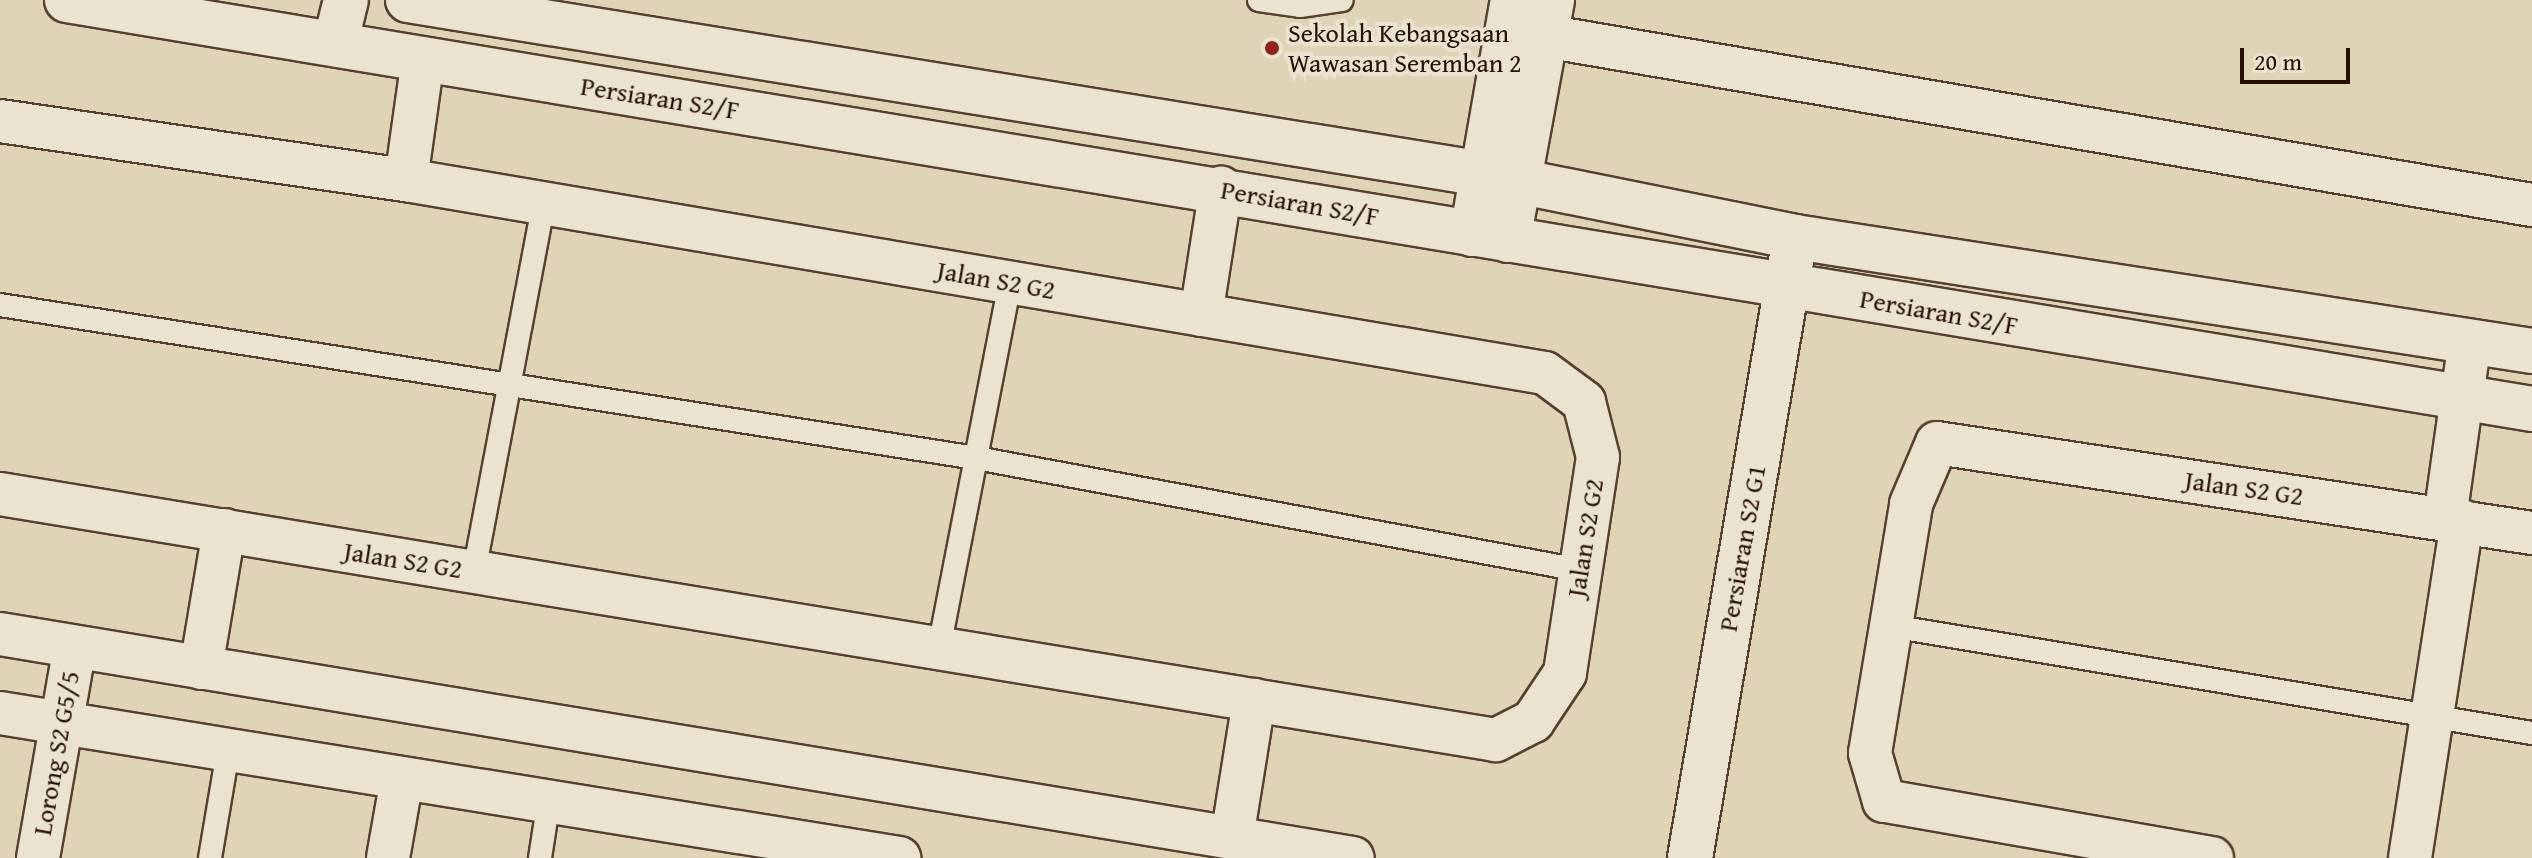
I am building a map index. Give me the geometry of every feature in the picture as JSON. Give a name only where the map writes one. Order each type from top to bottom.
[{"type":"main road","name":"Persiaran S2/F","points":[[67,0],[1221,188],[1490,237],[2532,409]]},
{"type":"main road","points":[[335,44],[346,0]]},
{"type":"main road","name":"Persiaran S2/F","points":[[408,0],[1500,178],[1795,237],[2532,351]]},
{"type":"main road","points":[[1490,237],[1500,178],[1513,0]]},
{"type":"main road","points":[[1500,178],[1549,18]]},
{"type":"main road","name":"Persiaran S2 G1","points":[[1690,858],[1795,237]]},
{"type":"street","points":[[1549,18],[2532,205]]},
{"type":"street","points":[[406,180],[423,59]]},
{"type":"street","name":"Jalan S2 G2","points":[[0,121],[406,180],[1545,373],[1584,402],[1598,457],[1565,673],[1533,721],[1496,740],[0,494]]},
{"type":"street","points":[[1201,315],[1221,188]]},
{"type":"street","points":[[2410,858],[2434,716],[2454,520],[2462,397],[2470,341]]},
{"type":"street","name":"Jalan S2 G2","points":[[2212,858],[1884,801],[1870,753],[1911,504],[1937,443],[2532,533]]},
{"type":"street","points":[[201,668],[224,530]]},
{"type":"street","points":[[0,634],[1232,838],[1301,854],[1353,858]]},
{"type":"street","name":"Lorong S2 G5/5","points":[[38,858],[75,647]]},
{"type":"street","points":[[1232,838],[1254,700]]},
{"type":"street","points":[[0,713],[228,752],[549,800],[690,841],[899,858]]},
{"type":"street","points":[[388,858],[402,779]]},
{"type":"lane","points":[[1259,0],[1312,6],[1342,0]]},
{"type":"lane","points":[[474,572],[544,203]]},
{"type":"lane","points":[[939,648],[1010,283]]},
{"type":"lane","points":[[0,305],[976,458],[1580,570]]},
{"type":"lane","points":[[1891,626],[2532,733]]},
{"type":"lane","points":[[210,858],[228,752]]},
{"type":"lane","points":[[540,858],[549,800]]},
{"type":"place","name":"Sekolah Kebangsaan Wawasan Seremban 2","points":[[1272,48]]}]
